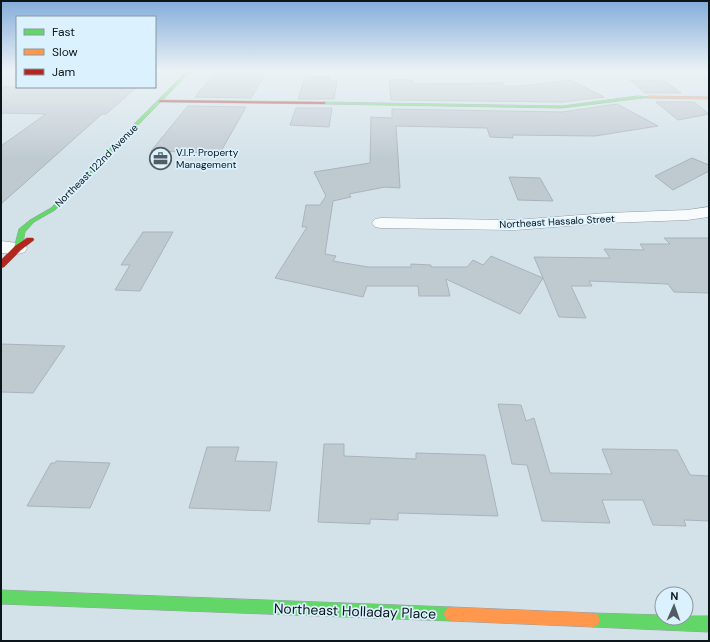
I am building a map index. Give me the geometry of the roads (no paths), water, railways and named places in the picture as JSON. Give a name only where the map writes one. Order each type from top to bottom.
[{"type":"street","points":[[160,101],[562,107],[614,100]]},
{"type":"street","name":"Northeast 122nd Avenue","points":[[1,265],[9,247],[22,231],[32,221],[53,209],[160,101]]},
{"type":"street","name":"Northeast 122nd Avenue","points":[[52,221],[53,209]]},
{"type":"street","name":"Northeast Hassalo Street","points":[[381,223],[514,225],[607,218],[687,215],[709,212]]},
{"type":"street","name":"Northeast 122nd Avenue","points":[[9,247],[36,236]]},
{"type":"street","name":"Northeast Holladay Place","points":[[1,597],[709,624]]},
{"type":"place","name":"V.I.P. Property Management","points":[[161,158]]}]
